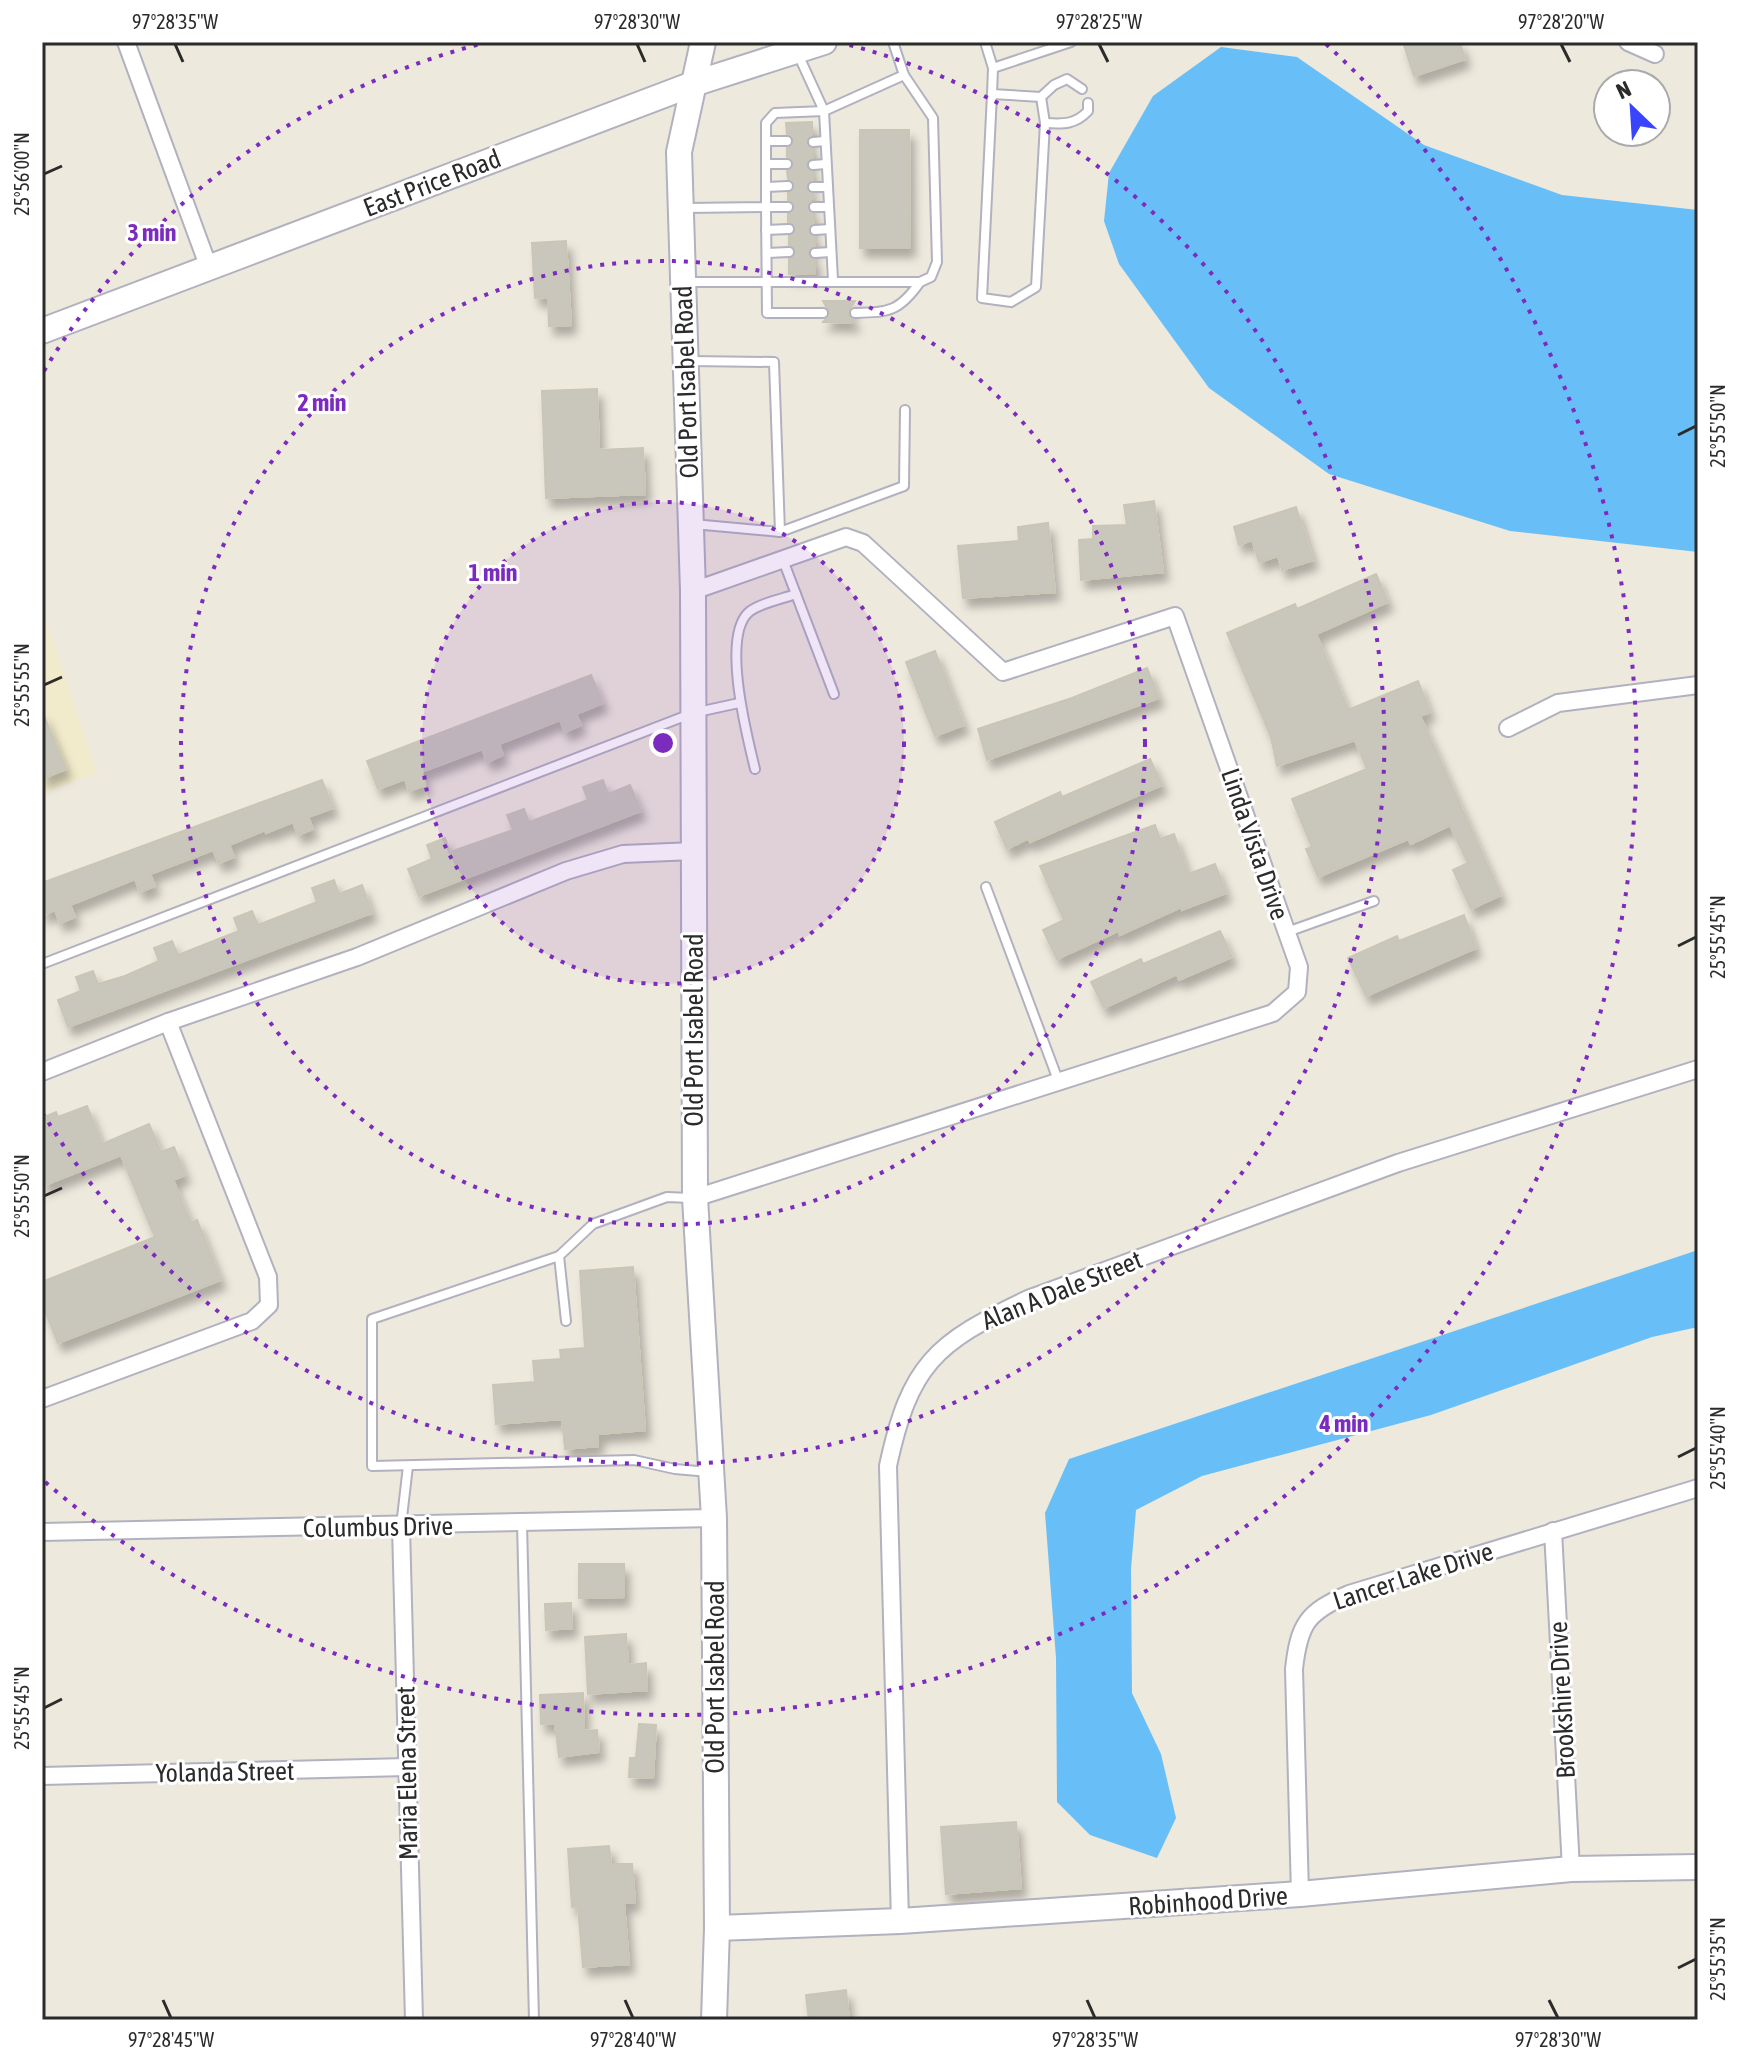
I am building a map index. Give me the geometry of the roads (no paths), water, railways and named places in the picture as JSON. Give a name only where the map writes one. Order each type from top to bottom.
[{"type":"street","points":[[126,42],[209,268]]},
{"type":"street","name":"Old Port Isabel Road","points":[[703,42],[679,152],[693,591],[695,1198],[714,1518],[717,1928],[714,2020]]},
{"type":"street","name":"East Price Road","points":[[42,331],[693,84],[824,42]]},
{"type":"street","points":[[1628,42],[1655,54]]},
{"type":"street","name":"Linda Vista Drive","points":[[693,591],[846,537],[863,543],[1003,672],[1175,616],[1299,967],[1297,992],[1273,1013],[695,1198]]},
{"type":"street","points":[[1508,728],[1558,703],[1698,685]]},
{"type":"street","points":[[42,1072],[168,1022],[357,957],[566,871],[623,854],[694,851]]},
{"type":"street","points":[[42,1399],[252,1321],[269,1305],[268,1277],[168,1022]]},
{"type":"street","name":"Alan A Dale Street","points":[[900,1921],[888,1466],[898,1422],[912,1384],[943,1348],[979,1322],[1028,1299],[1398,1163],[1698,1069]]},
{"type":"street","name":"Lancer Lake Drive","points":[[1300,1894],[1294,1669],[1298,1633],[1319,1607],[1349,1594],[1698,1488]]},
{"type":"street","name":"Columbus Drive","points":[[42,1532],[401,1527],[714,1518]]},
{"type":"street","name":"Maria Elena Street","points":[[401,1527],[414,2020]]},
{"type":"street","name":"Brookshire Drive","points":[[1553,1531],[1571,1869]]},
{"type":"street","name":"Yolanda Street","points":[[42,1776],[407,1767]]},
{"type":"street","name":"Robinhood Drive","points":[[717,1928],[900,1921],[1300,1894],[1571,1869],[1698,1867]]},
{"type":"lane","points":[[683,282],[920,282],[931,277],[937,262],[933,118],[904,75],[893,42]]},
{"type":"lane","points":[[985,42],[993,68],[982,298],[1011,302],[1036,287],[1045,123],[1041,97]]},
{"type":"lane","points":[[993,68],[1071,42]]},
{"type":"lane","points":[[797,51],[824,111],[833,280]]},
{"type":"lane","points":[[823,313],[767,313],[766,123],[775,113],[824,111],[904,75]]},
{"type":"lane","points":[[992,94],[1041,97],[1054,85],[1067,79],[1082,89]]},
{"type":"lane","points":[[1045,123],[1066,124],[1081,119],[1088,111],[1088,103]]},
{"type":"lane","points":[[766,141],[787,141]]},
{"type":"lane","points":[[813,142],[825,141]]},
{"type":"lane","points":[[766,164],[787,164]]},
{"type":"lane","points":[[813,165],[826,164]]},
{"type":"lane","points":[[766,187],[788,186]]},
{"type":"lane","points":[[813,187],[828,187]]},
{"type":"lane","points":[[681,208],[788,207]]},
{"type":"lane","points":[[814,207],[829,207]]},
{"type":"lane","points":[[766,230],[789,229]]},
{"type":"lane","points":[[815,230],[830,229]]},
{"type":"lane","points":[[767,253],[789,252]]},
{"type":"lane","points":[[815,253],[831,252]]},
{"type":"lane","points":[[855,313],[891,311],[911,295],[920,282]]},
{"type":"lane","points":[[686,361],[774,362],[780,532]]},
{"type":"lane","points":[[691,524],[780,532],[904,486],[905,410]]},
{"type":"lane","points":[[783,560],[834,694]]},
{"type":"lane","points":[[755,769],[739,703],[738,628],[749,611],[796,594]]},
{"type":"lane","points":[[42,964],[693,713],[739,703]]},
{"type":"lane","points":[[986,887],[1058,1080]]},
{"type":"lane","points":[[1286,932],[1374,901]]},
{"type":"lane","points":[[695,1198],[667,1197],[593,1224],[559,1256],[372,1319],[372,1466],[634,1460],[675,1469],[710,1472]]},
{"type":"lane","points":[[559,1256],[566,1321]]},
{"type":"lane","points":[[401,1527],[408,1466]]},
{"type":"lane","points":[[522,1523],[534,2020]]},
{"type":"water","points":[[1221,47],[1297,57],[1424,145],[1562,195],[1698,210],[1698,552],[1510,531],[1329,474],[1209,388],[1119,264],[1104,221],[1109,173],[1153,96]]},
{"type":"water","points":[[1698,1250],[1698,1327],[1652,1337],[1431,1415],[1202,1476],[1136,1510],[1131,1569],[1132,1693],[1161,1754],[1176,1818],[1157,1858],[1090,1835],[1057,1802],[1056,1658],[1045,1513],[1069,1459]]}]
